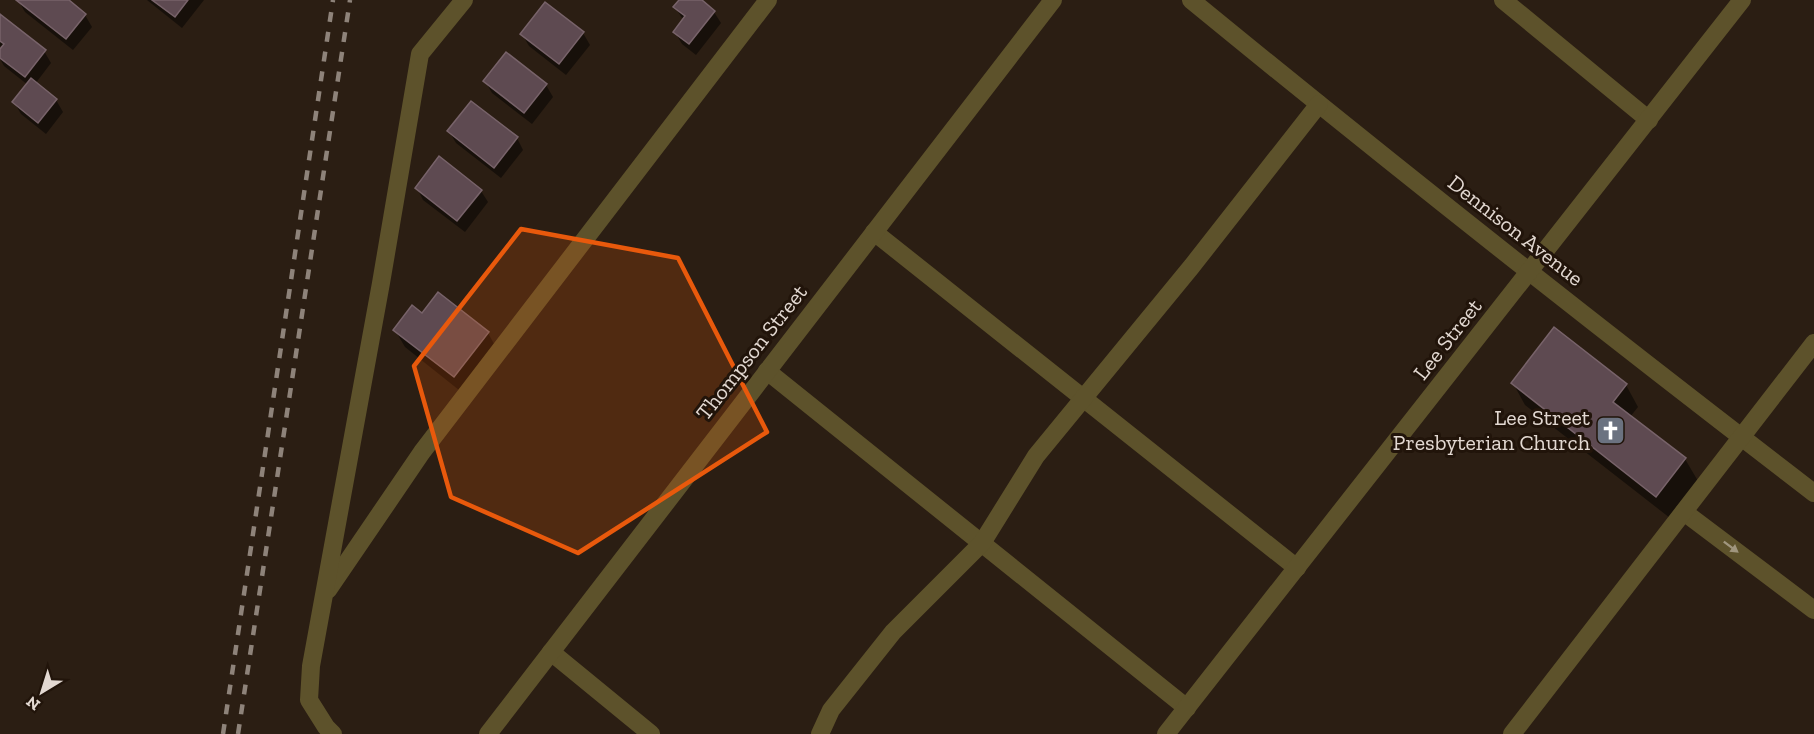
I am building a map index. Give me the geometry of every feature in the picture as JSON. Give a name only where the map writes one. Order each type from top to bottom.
[{"type":"street","points":[[333,734],[309,700],[311,666],[420,54],[464,0]]},
{"type":"street","points":[[324,596],[422,452],[768,0]]},
{"type":"street","name":"Thompson Street","points":[[488,734],[1053,0]]},
{"type":"street","name":"Dennison Avenue","points":[[1191,0],[1530,272],[1814,493]]},
{"type":"street","points":[[1503,0],[1649,120]]},
{"type":"street","name":"Lee Street","points":[[1166,734],[1742,0]]},
{"type":"street","points":[[820,734],[831,710],[893,632],[982,543],[1036,456],[1231,217],[1319,104]]},
{"type":"street","points":[[874,232],[1297,568]]},
{"type":"street","points":[[1512,734],[1814,344]]},
{"type":"street","points":[[767,371],[1187,708]]},
{"type":"street","points":[[1684,512],[1814,610]]},
{"type":"street","points":[[551,651],[651,734]]},
{"type":"highlighted area","points":[[521,229],[678,258],[767,432],[578,553],[451,497],[414,366]]},
{"type":"building","points":[[16,0],[69,0],[86,14],[66,39]]},
{"type":"building","points":[[152,0],[188,0],[175,17]]},
{"type":"building","points":[[679,0],[702,0],[715,11],[689,44],[673,32],[685,16],[673,7]]},
{"type":"building","points":[[545,2],[584,32],[559,64],[520,34]]},
{"type":"building","points":[[0,14],[46,50],[25,77],[0,58],[0,49],[4,44],[0,41]]},
{"type":"building","points":[[506,52],[547,84],[524,113],[483,81]]},
{"type":"building","points":[[31,78],[57,99],[38,123],[12,102]]},
{"type":"building","points":[[471,101],[518,137],[494,168],[447,131]]},
{"type":"building","points":[[439,156],[482,190],[457,221],[415,188]]},
{"type":"building","points":[[438,292],[489,332],[454,377],[393,330],[412,305],[422,313]]},
{"type":"building","name":"Lee Street Presbyterian Church","points":[[1554,327],[1627,384],[1613,402],[1686,458],[1656,497],[1511,383]]},
{"type":"railway","points":[[223,734],[333,0]]},
{"type":"railway","points":[[238,734],[350,0]]},
{"type":"place","name":"Lee Street Presbyterian Church","points":[[1611,430]]}]
